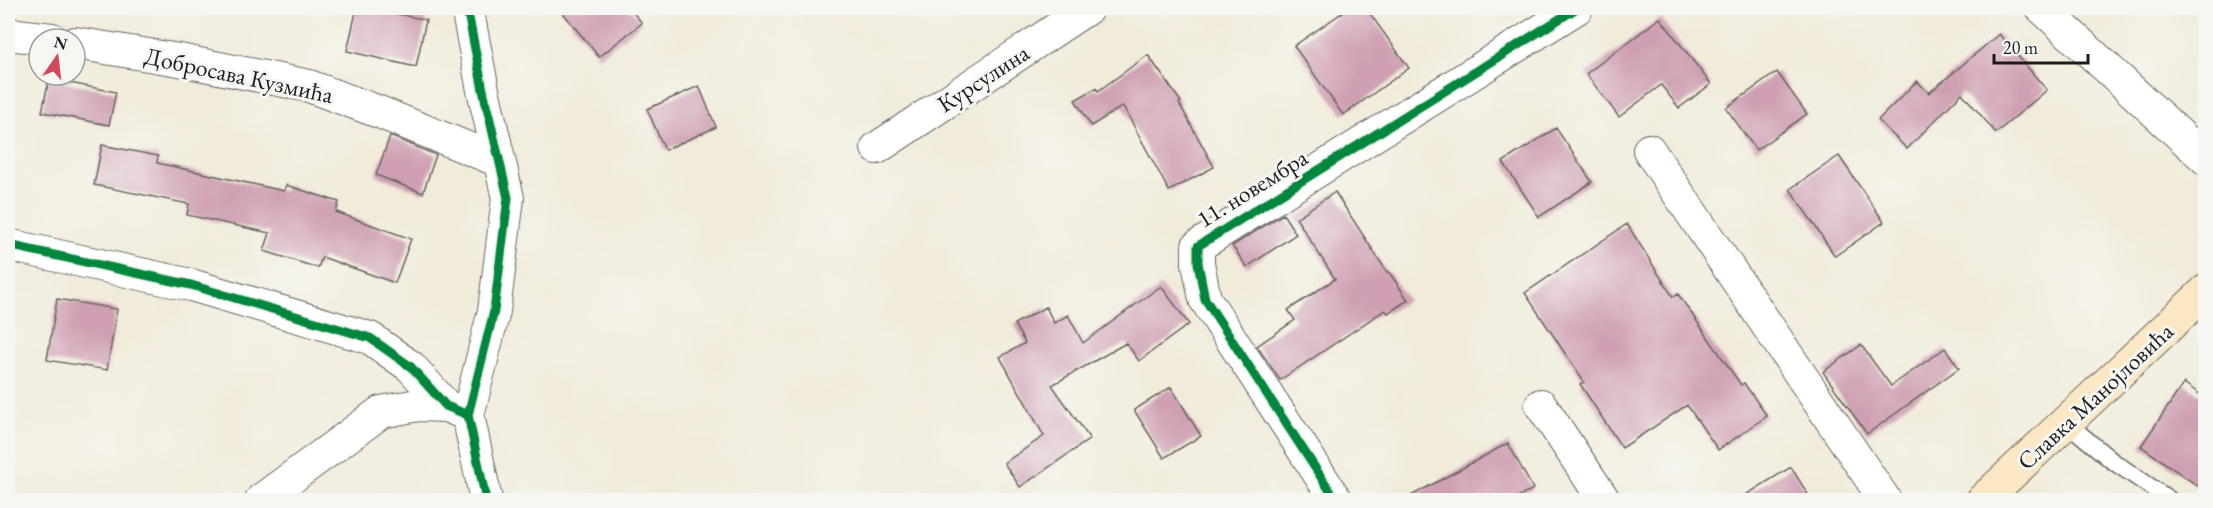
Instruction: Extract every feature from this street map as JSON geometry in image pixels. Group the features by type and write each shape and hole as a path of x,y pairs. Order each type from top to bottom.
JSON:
{"main road":[{"name":"Славка Манојловића","path":"1983,501 2205,291"}],"street":[{"path":"457,411 494,311 508,198 467,8"},
{"name":"11. новембра","path":"1336,501 1205,299 1198,263 1198,246 1577,8"},
{"path":"2042,8 2205,159"},
{"name":"Курсулина","path":"877,148 1069,13"},
{"path":"8,34 27,36"},
{"name":"Добросава Кузмића","path":"87,45 179,60 309,86 499,161"},
{"path":"1649,150 1885,501"},
{"path":"8,244 191,285 370,338 411,367 457,411 486,501"},
{"path":"261,501 381,412 418,405 457,411"},
{"path":"1541,405 1604,501"}],"lane":[{"path":"2067,423 2111,460 2170,501"}],"building":[{"path":"357,8 370,8 426,20 416,67 347,51"},
{"path":"559,8 629,8 642,23 599,57"},
{"path":"1349,8 1366,8 1409,68 1343,115 1294,46"},
{"path":"1660,18 1711,84 1679,108 1661,85 1619,117 1586,74"},
{"path":"1999,34 2047,90 1996,133 1962,93 1907,149 1878,120 1917,81 1929,93"},
{"path":"1148,55 1181,102 1179,103 1214,167 1169,191 1123,106 1091,126 1075,100 1096,88 1098,91"},
{"path":"1777,72 1807,114 1756,150 1726,108"},
{"path":"87,86 116,92 109,125 42,112 47,87"},
{"path":"699,86 716,127 665,150 647,109"},
{"path":"1556,128 1592,182 1539,217 1503,162"},
{"path":"390,136 436,155 423,193 376,175"},
{"path":"102,145 158,156 157,163 284,191 286,185 339,202 336,212 411,239 395,283 322,257 318,268 264,251 270,233 187,215 189,204 94,185"},
{"path":"1839,156 1884,222 1835,256 1790,189"},
{"path":"1335,192 1408,300 1388,313 1385,310 1280,380 1257,346 1295,320 1288,310 1335,279 1296,218"},
{"path":"1283,214 1296,234 1247,267 1232,246"},
{"path":"1627,224 1673,297 1678,294 1741,385 1744,383 1767,416 1718,450 1687,405 1622,448 1580,384 1584,382 1525,293"},
{"path":"1161,286 1189,324 1139,361 1126,343 1052,385 1090,439 1020,487 1004,463 1044,436 1000,357 1025,343 1014,324 1046,307 1054,323 1068,315 1083,343"},
{"path":"57,299 117,309 107,370 47,360"},
{"path":"1861,345 1891,386 1945,348 1959,368 1867,434 1823,372"},
{"path":"2184,383 2205,398 2205,491 2141,446"},
{"path":"1171,387 1201,436 1164,458 1134,410"},
{"path":"1508,443 1533,489 1512,501 1402,501"},
{"path":"1791,467 1812,501 1736,501"}],"cycle path":[{"path":"467,8 508,198 494,311 468,415 486,500"},
{"path":"1336,500 1205,299 1198,263 1198,246 1577,8"},
{"path":"8,245 191,285 370,338 411,367 446,406 468,415"}]}
